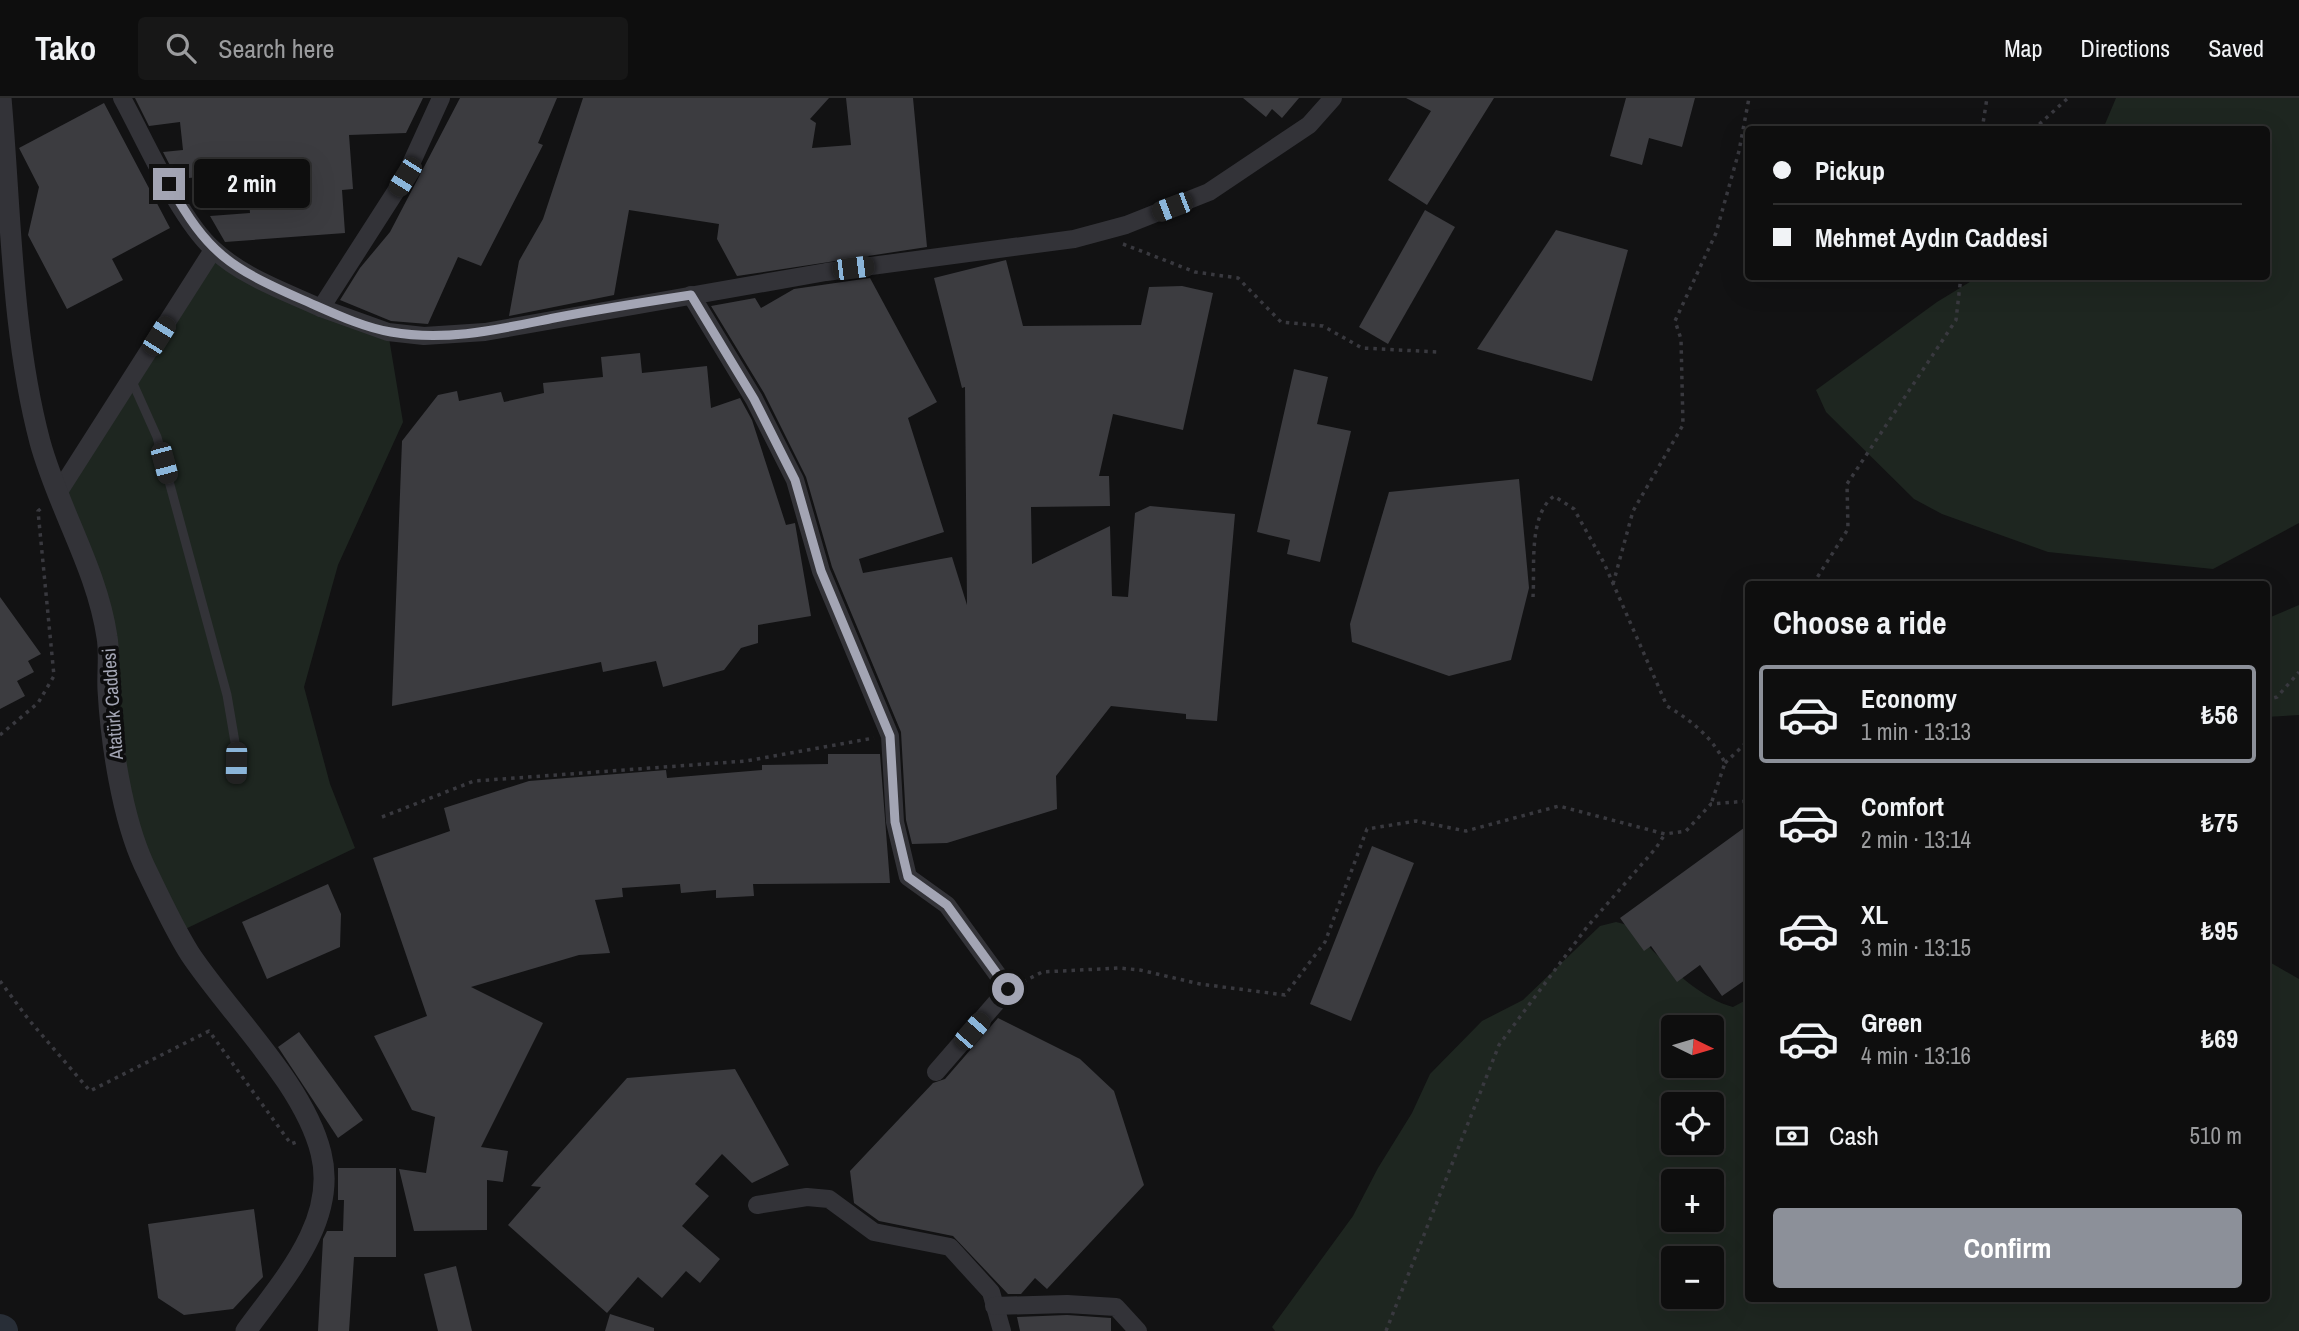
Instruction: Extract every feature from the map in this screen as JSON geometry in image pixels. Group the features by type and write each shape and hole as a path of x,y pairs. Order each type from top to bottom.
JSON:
{"street":[{"name":"Atatürk Caddesi","path":"1,98 23,360 41,443 97,593 105,628 113,750 142,862 190,953 304,1110 321,1153 325,1184 320,1212 300,1256 247,1331"},
{"path":"122,98 193,226 213,250 253,278 321,308 388,332 449,335 485,332 826,272 1074,239 1109,230 1209,192 1309,125 1333,98"},
{"path":"321,308 405,177 441,98"},
{"path":"58,493 213,250"},
{"path":"691,295 754,399 795,480 821,571 890,736 895,822 908,877 947,905 1008,989 936,1072"},
{"path":"757,1205 807,1197 829,1199 874,1232 950,1247 991,1292 1002,1331"},
{"path":"994,1307 1067,1304 1116,1307 1138,1331"}],"lane":[{"path":"131,379 156,437 227,695 236,748 236,778"}],"path":[{"path":"1613,584 1633,510 1682,425 1681,339 1675,321 1716,233 1739,151 1749,98"},
{"path":"1983,126 1987,98"},
{"path":"2037,126 2068,98"},
{"path":"1109,230 1114,241 1195,272 1238,278 1282,322 1323,326 1362,348 1437,352"},
{"path":"1815,581 1848,529 1847,484 1956,320 1961,280"},
{"path":"0,735 38,703 54,676 38,511 58,493"},
{"path":"1533,597 1536,532 1544,503 1554,496 1574,509 1613,584 1667,706 1688,718 1716,744 1725,763"},
{"path":"2270,699 2277,696 2299,673"},
{"path":"382,817 474,781 746,761 890,736"},
{"path":"1008,989 1042,972 1119,968 1140,970 1199,984 1285,995 1325,942 1367,829 1416,821 1466,831 1559,806 1665,834 1686,831 1711,804 1725,763 1745,744"},
{"path":"1711,804 1745,801"},
{"path":"1386,1331 1499,1045 1587,927 1657,848 1665,834"},
{"path":"0,981 90,1091 209,1031 291,1144 314,1135"}],"shaded area":[{"path":"2116,98 2299,98 2299,523 2213,569 2048,552 1942,514 1914,499 1826,412 1816,390 1937,302 1973,280 2270,280 2270,126 2104,126"},
{"path":"213,250 388,332 403,422 338,565 304,687 330,784 355,848 179,932 123,795 108,639 59,493"},
{"path":"2299,605 2299,715 2270,717 2270,617"},
{"path":"1616,922 1638,932 1653,951 1690,984 1711,998 1733,1007 1745,1001 1745,1302 2270,1302 2270,962 2299,979 2299,1331 1275,1331 1272,1327 1353,1216 1378,1168 1412,1113 1430,1074 1482,1021 1523,1000 1600,926"}],"building":[{"path":"135,98 423,98 406,133 349,135 353,189 342,190 345,233 225,242 210,216 250,213 247,173 177,179 163,152 183,150 180,122 149,126"},
{"path":"460,98 557,98 538,143 543,145 481,266 458,257 428,324 391,321 340,300 360,268 390,232"},
{"path":"583,98 829,98 810,119 816,123 812,148 851,145 846,98 913,98 927,247 737,276 717,239 719,224 629,210 614,295 509,316 519,261 543,219"},
{"path":"1243,98 1299,98 1282,118 1272,109 1266,117"},
{"path":"1406,98 1494,98 1427,205 1388,180 1431,111"},
{"path":"1626,98 1695,98 1682,147 1649,138 1642,165 1610,156"},
{"path":"104,103 170,228 112,259 123,280 67,309 28,235 39,187 19,148"},
{"path":"1425,210 1455,227 1388,344 1359,327"},
{"path":"1556,230 1628,250 1592,381 1477,349"},
{"path":"1006,260 1023,326 1141,325 1149,287 1182,286 1213,293 1183,430 1113,414 1099,476 1109,476 1110,506 1031,507 1032,564 1110,526 1112,596 1128,597 1135,513 1150,506 1235,514 1217,721 1186,719 1186,714 1111,706 1056,776 1057,809 947,843 912,844 906,820 901,732 832,567 806,477 764,393 711,306 755,298 761,308 794,289 870,278 937,402 908,418 944,532 859,559 863,573 952,557 967,605 965,387 962,388 934,278"},
{"path":"640,353 642,373 707,366 711,408 740,398 752,420 786,525 795,523 811,616 758,625 758,643 741,648 724,670 663,687 656,661 603,672 601,662 392,706 402,441 438,395 457,391 459,401 501,392 504,402 544,393 543,383 603,377 601,357"},
{"path":"1294,369 1328,377 1317,424 1351,431 1320,562 1287,554 1290,540 1257,532"},
{"path":"1519,479 1529,588 1511,660 1449,676 1352,642 1350,624 1389,492"},
{"path":"0,597 41,654 28,661 34,672 17,681 25,696 0,709"},
{"path":"828,754 880,754 890,883 753,884 754,896 716,898 716,890 681,893 680,884 622,888 623,897 595,900 610,953 579,955 471,987 543,1023 481,1147 508,1151 503,1182 487,1180 487,1230 414,1231 399,1169 426,1173 435,1117 412,1110 374,1036 427,1016 373,858 450,831 444,808 529,781 666,770 667,778 762,770 762,765 828,764"},
{"path":"1745,827 1745,980 1722,996 1700,965 1677,982 1651,946 1644,951 1620,918"},
{"path":"1372,846 1414,863 1351,1021 1310,1004"},
{"path":"328,884 341,914 340,947 267,979 242,922"},
{"path":"998,1018 1080,1059 1114,1091 1144,1185 1047,1289 1035,1278 1021,1294 1008,1294 953,1236 879,1221 854,1203 850,1171 933,1083 945,1079"},
{"path":"299,1032 363,1120 338,1138 278,1047"},
{"path":"735,1069 789,1165 752,1183 722,1154 695,1184 709,1196 682,1226 720,1259 700,1283 686,1271 662,1298 638,1277 607,1313 508,1225 541,1187 531,1186 627,1078"},
{"path":"338,1168 396,1168 396,1257 354,1257 349,1331 318,1331 323,1239 327,1231 343,1231 344,1200 338,1200"},
{"path":"254,1209 263,1277 233,1309 184,1315 158,1298 148,1224"},
{"path":"456,1266 472,1331 438,1331 424,1274"},
{"path":"610,1314 654,1328 654,1331 605,1331"},
{"path":"1067,1315 1111,1318 1111,1331 1020,1331 1017,1317"}],"route":[{"path":"169,184 193,226 213,250 253,278 321,308 388,332 425,336 485,332 691,295 754,399 795,480 821,571 861,673 890,736 895,822 908,877 947,905 1008,989"}]}
